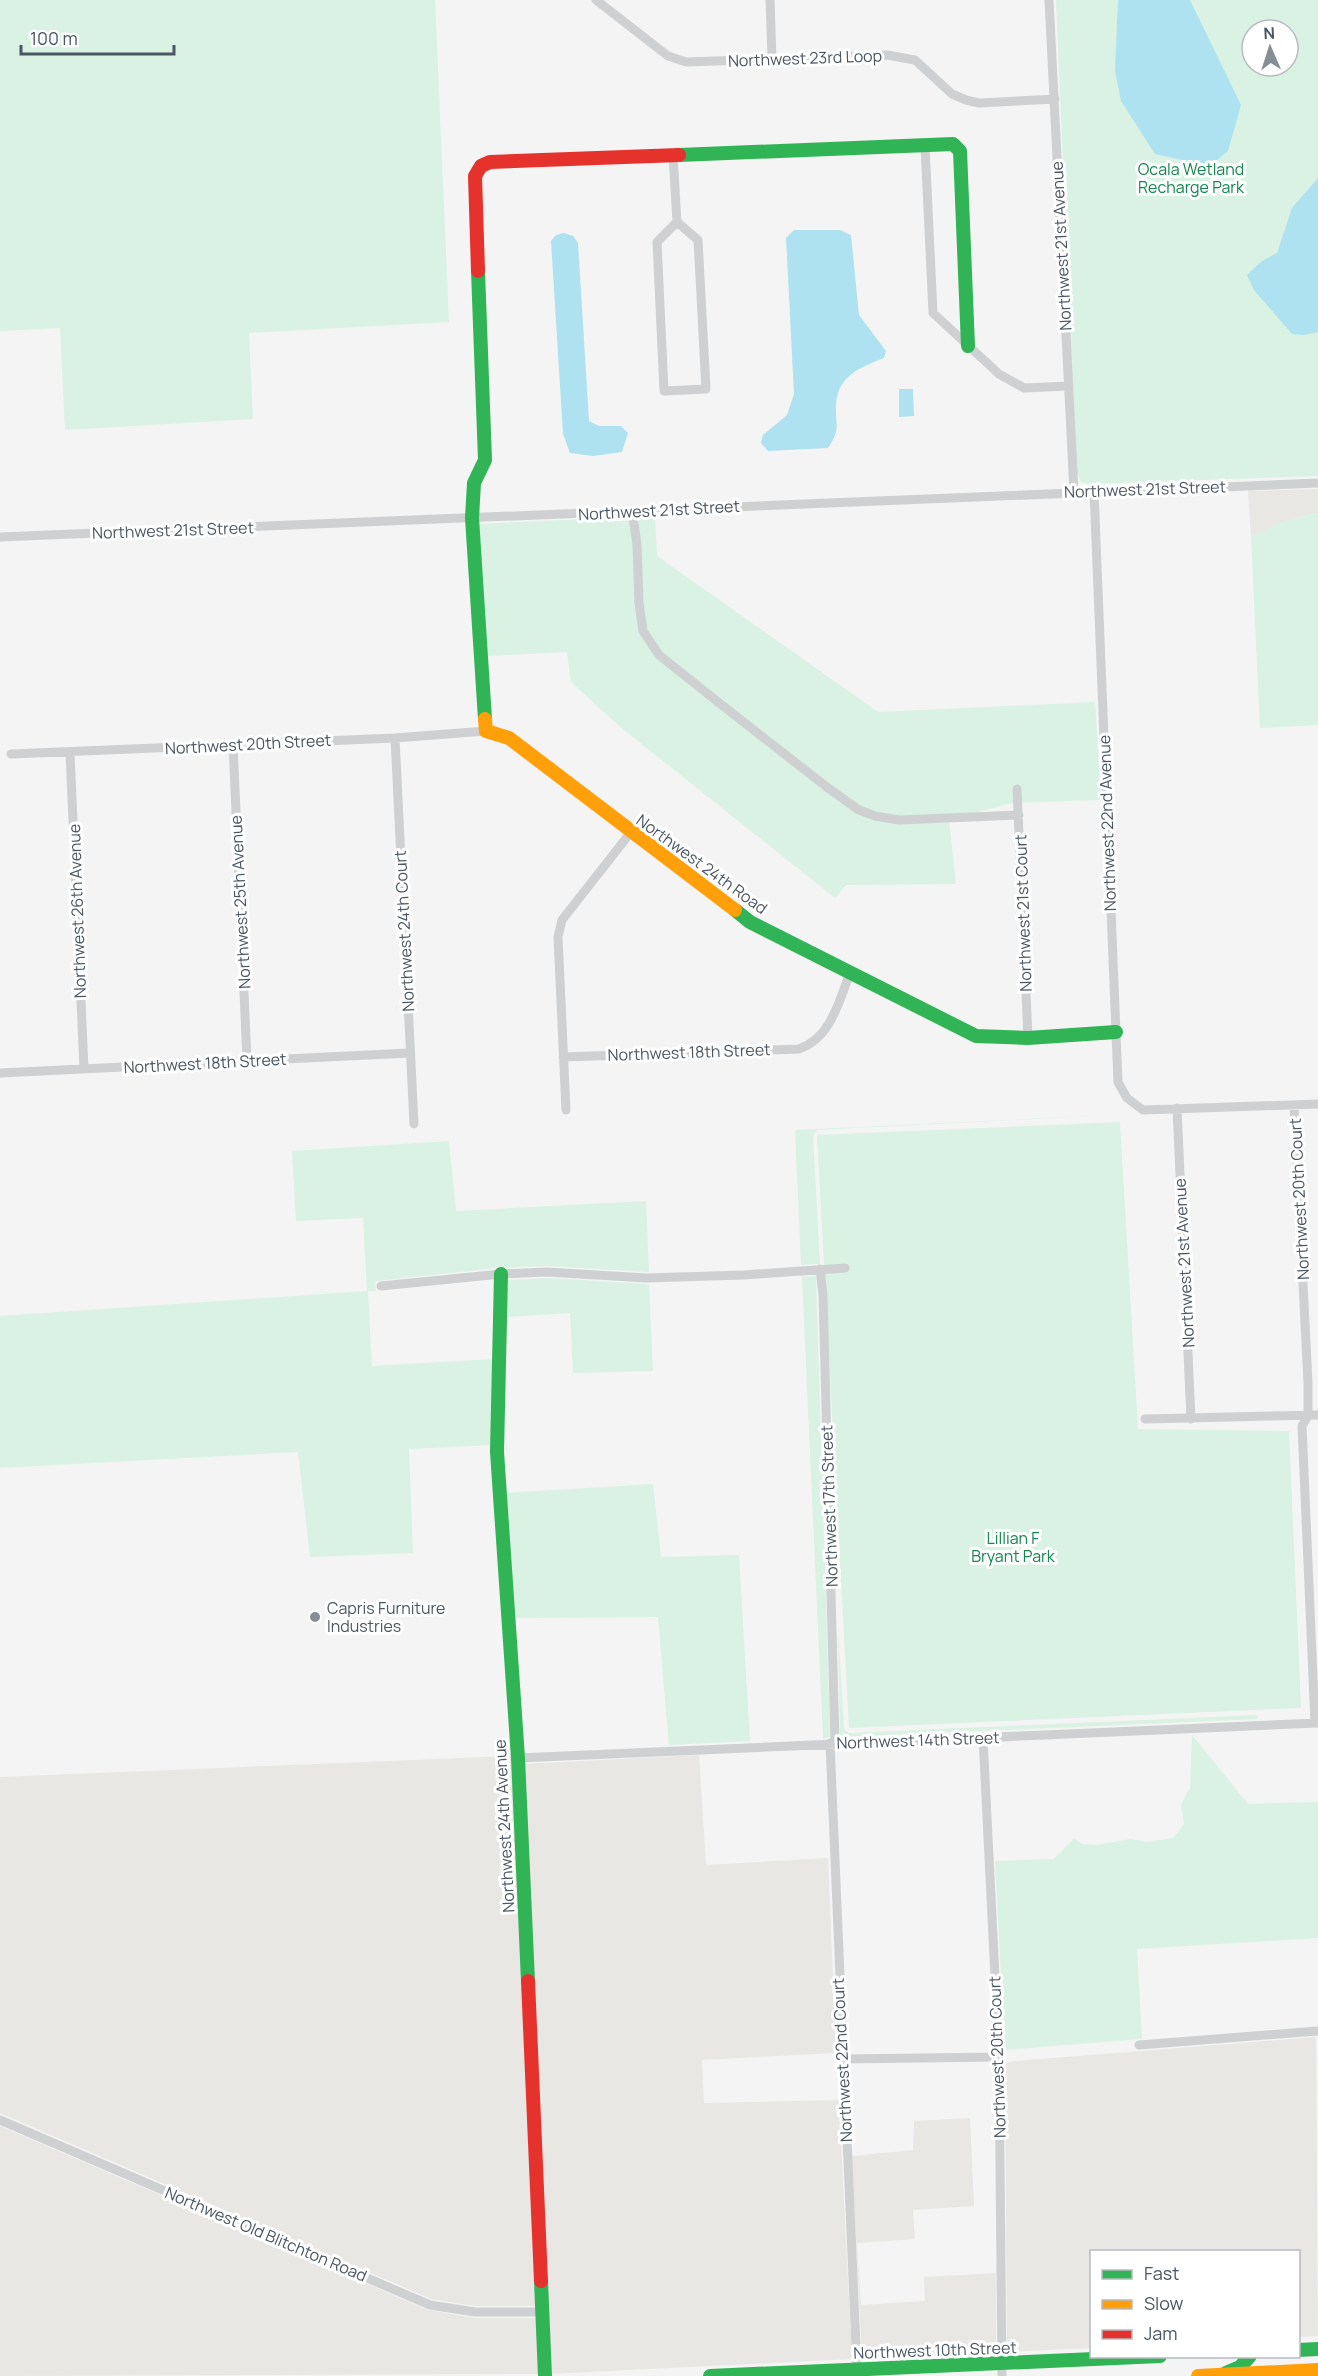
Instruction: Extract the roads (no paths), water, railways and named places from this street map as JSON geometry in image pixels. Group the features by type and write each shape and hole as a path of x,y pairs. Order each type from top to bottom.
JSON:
{"main road":[{"path":"486,731 472,519 474,483 485,460 475,176 481,166 490,162 953,144 960,151 968,346"},
{"name":"Northwest 24th Road","path":"486,731 509,738 750,922 976,1036 1028,1038 1116,1032"},
{"name":"Northwest 24th Avenue","path":"501,1274 497,1452 518,1758 545,2376"},
{"path":"1300,2350 1318,2349"},
{"name":"Northwest 10th Street","path":"710,2376 1002,2370 1137,2358"},
{"path":"1221,2375 1240,2367 1248,2358"},
{"path":"1198,2376 1318,2370"}],"street":[{"name":"Northwest 23rd Loop","path":"596,0 668,56 686,62 887,55 915,60 952,94 966,100 979,103 1055,99"},
{"path":"770,0 772,59"},
{"name":"Northwest 21st Avenue","path":"1049,0 1074,492"},
{"path":"925,146 933,313 999,374 1024,388 1069,386"},
{"path":"674,155 677,222 698,240 706,389 664,391 657,242 677,222"},
{"name":"Northwest 21st Street","path":"0,537 1318,483"},
{"name":"Northwest 22nd Avenue","path":"1094,491 1118,1082 1127,1098 1143,1110 1318,1104"},
{"path":"632,512 638,544 639,603 644,631 659,656 859,810 875,816 899,820 1018,815"},
{"name":"Northwest 20th Street","path":"11,754 395,738 486,731"},
{"name":"Northwest 24th Court","path":"395,738 414,1124"},
{"name":"Northwest 25th Avenue","path":"233,744 247,1060"},
{"name":"Northwest 26th Avenue","path":"70,753 84,1069"},
{"name":"Northwest 21st Court","path":"1017,789 1028,1038"},
{"path":"566,1110 558,937 562,920 631,832"},
{"name":"Northwest 18th Street","path":"563,1057 799,1049 815,1043 834,1015 850,973"},
{"name":"Northwest 18th Street","path":"0,1073 410,1053"},
{"name":"Northwest 20th Court","path":"1294,1105 1313,1416 1302,1426 1317,1723"},
{"name":"Northwest 21st Avenue","path":"1177,1108 1191,1419"},
{"path":"381,1286 501,1274 547,1272 646,1278 744,1275 845,1268"},
{"name":"Northwest 17th Street","path":"820,1269 823,1295 832,1743"},
{"path":"1145,1419 1313,1416"},
{"name":"Northwest 14th Street","path":"518,1758 1317,1723"},
{"name":"Northwest 20th Court","path":"983,1737 999,2057 1002,2370"},
{"name":"Northwest 22nd Court","path":"832,1743 842,2059 858,2373"},
{"path":"1139,2045 1318,2031"},
{"path":"842,2059 999,2057"},
{"name":"Northwest Old Blitchton Road","path":"0,2120 430,2304 475,2312 541,2312"}],"water":[{"path":"1118,0 1190,0 1241,105 1228,151 1210,166 1155,154 1121,101 1115,71"},
{"path":"1318,178 1318,332 1304,335 1292,334 1254,290 1247,275 1262,261 1277,253 1292,208"},
{"path":"794,230 840,230 851,235 859,315 886,351 884,358 857,370 844,381 837,397 836,433 828,448 768,451 761,443 763,435 787,415 794,394 786,238"},
{"path":"564,233 573,236 578,243 589,421 599,426 621,426 628,433 622,452 593,456 570,453 563,434 551,241 556,235"},
{"path":"899,389 913,389 914,416 899,417"}],"place":[{"name":"Capris Furniture Industries","path":"315,1617"}],"park label":[{"name":"Ocala Wetland Recharge Park","path":"1191,178"},
{"name":"Lillian F Bryant Park","path":"1013,1547"}]}
